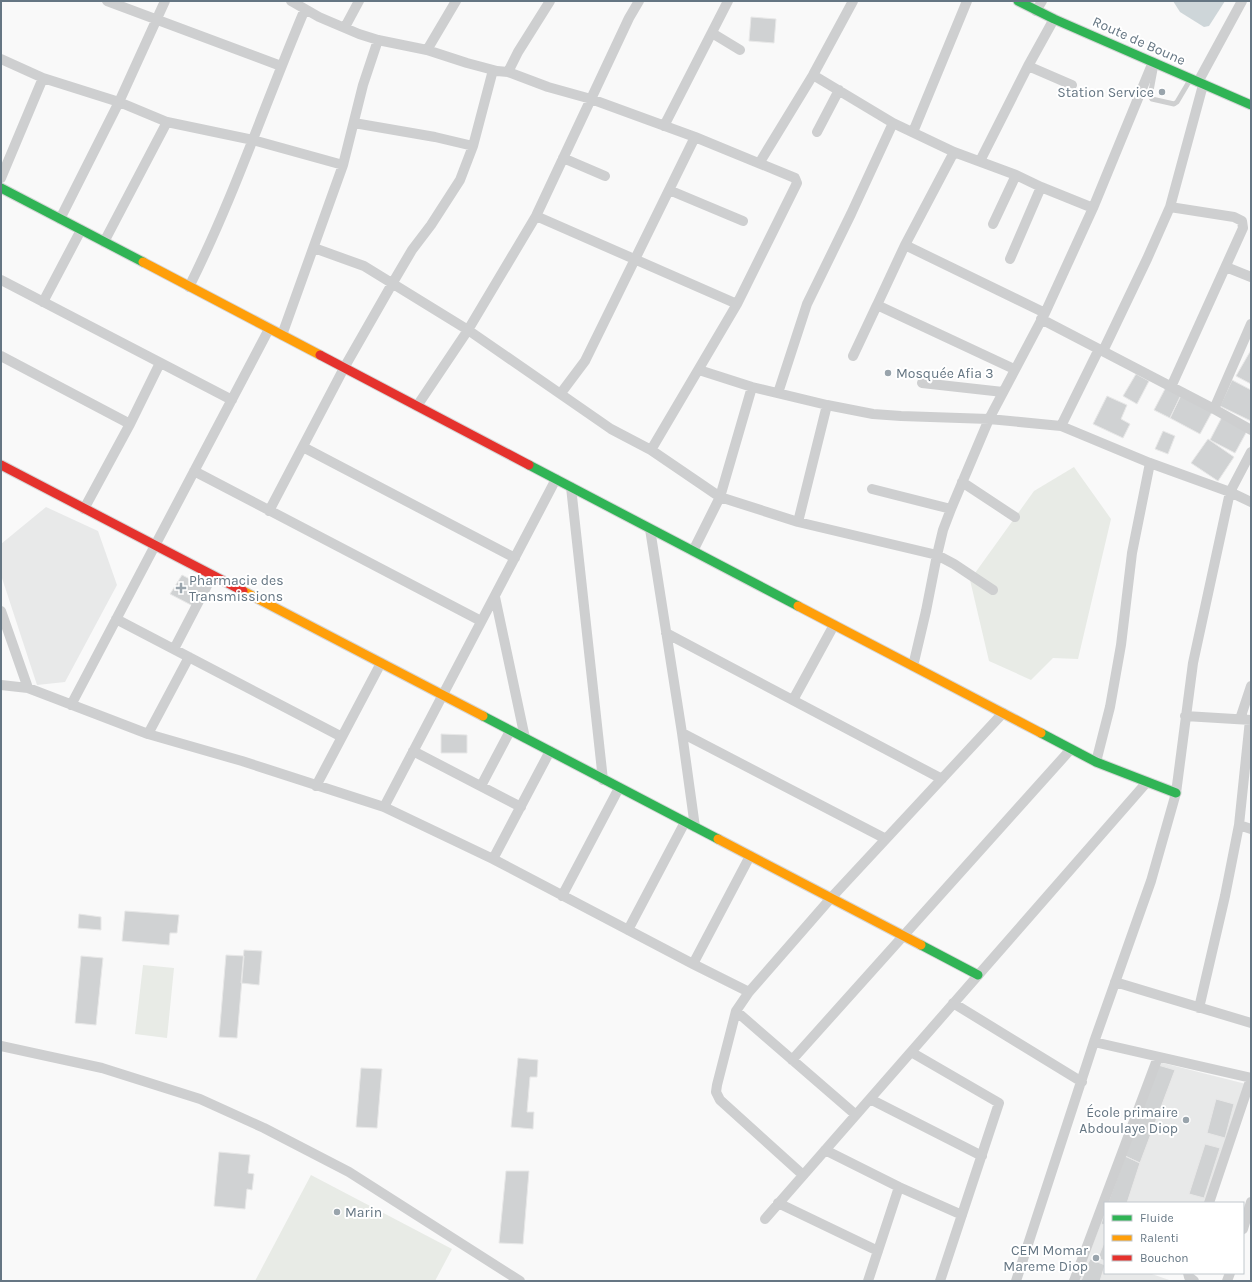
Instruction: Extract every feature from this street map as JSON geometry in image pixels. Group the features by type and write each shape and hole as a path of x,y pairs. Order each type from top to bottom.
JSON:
{"street":[{"path":"107,1 281,66"},
{"path":"60,219 119,102 164,1"},
{"path":"291,1 319,17 378,40 427,50 467,63 493,70 508,72 548,87 591,99 760,162 795,178 797,183 737,304 651,450"},
{"path":"345,28 359,1"},
{"path":"427,50 456,1"},
{"path":"508,72 518,52 550,1"},
{"path":"417,406 468,330 536,216 629,18 639,1"},
{"path":"664,126 728,1"},
{"path":"760,162 813,75 853,1"},
{"path":"913,132 967,1"},
{"name":"Route de Boune","path":"1018,1 1036,11 1251,105"},
{"path":"1036,11 1042,1"},
{"path":"1062,426 1147,259 1170,207 1197,82 1242,1"},
{"path":"189,287 202,262 253,140 281,66 305,9"},
{"path":"980,161 1028,66 1054,19"},
{"path":"712,32 740,50"},
{"path":"282,335 343,165 363,85 378,40"},
{"path":"1,59 43,78 119,102 167,122 253,140 343,165"},
{"path":"913,666 943,530 951,509 989,419 1043,316 1093,208 1155,63"},
{"path":"1028,66 1072,85"},
{"path":"269,511 344,368 392,284 412,250 431,225 460,180 473,146 493,70"},
{"path":"813,75 892,123 954,152 1016,175 1093,208"},
{"path":"1,178 43,78"},
{"path":"817,132 838,90"},
{"path":"104,242 167,122"},
{"path":"354,123 435,137 473,146"},
{"path":"778,393 807,304 851,214 892,123"},
{"path":"561,393 585,361 695,137"},
{"path":"853,356 905,245 954,152"},
{"path":"563,158 605,176"},
{"path":"993,224 1016,175"},
{"path":"1010,259 1041,187"},
{"path":"1,188 1096,762 1176,793"},
{"path":"669,190 743,221"},
{"path":"1170,207 1234,217 1242,221 1243,228 1171,387"},
{"path":"536,216 635,258 737,304"},
{"path":"43,302 81,230"},
{"path":"905,245 1043,316 1101,350 1251,430"},
{"path":"314,248 364,266 468,330 611,429 651,450 720,497 798,522 937,555 954,564 993,590"},
{"path":"1226,267 1251,277"},
{"path":"1,280 232,400"},
{"path":"877,305 1014,369"},
{"path":"1214,409 1251,324"},
{"path":"71,705 269,329"},
{"path":"1,356 130,424"},
{"path":"84,508 130,424 160,363"},
{"path":"699,370 752,387 827,405 873,414 989,419 1062,426 1150,463 1230,492 1251,502"},
{"path":"922,383 1002,392"},
{"path":"693,551 720,497 752,387"},
{"path":"798,522 827,405"},
{"path":"303,447 515,558"},
{"path":"1016,1281 1094,1042 1147,894 1176,793 1193,662 1230,492 1251,452"},
{"path":"1096,762 1110,707 1121,645 1132,553 1150,463"},
{"path":"1,465 978,975"},
{"path":"194,471 481,622"},
{"path":"384,807 556,479"},
{"path":"962,482 1015,517"},
{"path":"571,487 603,780"},
{"path":"872,489 951,509"},
{"path":"650,529 695,827"},
{"path":"174,649 212,576"},
{"path":"495,597 525,738"},
{"path":"1,611 28,688"},
{"path":"116,619 342,737"},
{"path":"793,700 834,625"},
{"path":"666,633 942,779"},
{"path":"148,734 189,657"},
{"path":"316,786 381,663"},
{"path":"1,685 28,688 148,734 242,761 384,807 493,859 749,992"},
{"path":"1199,1008 1225,896 1239,825 1251,686"},
{"path":"803,1175 720,1100 716,1092 736,1011 749,992 831,898 1003,713"},
{"path":"1185,716 1247,720"},
{"path":"481,786 510,731"},
{"path":"682,733 886,838"},
{"path":"792,1060 1071,749"},
{"path":"413,751 521,806"},
{"path":"493,859 550,752"},
{"path":"765,1219 1147,782"},
{"path":"562,896 619,788"},
{"path":"628,930 685,822"},
{"path":"1239,825 1251,829"},
{"path":"693,964 750,856"},
{"path":"1115,982 1251,1023"},
{"path":"953,1003 1082,1082"},
{"path":"736,1011 856,1115"},
{"path":"1094,1042 1251,1078 1209,1202"},
{"path":"1,1046 102,1068 207,1102 264,1128 349,1172 520,1281"},
{"path":"911,1052 1000,1103 940,1281"},
{"path":"1074,1281 1158,1057"},
{"path":"870,1099 982,1156"},
{"path":"825,1150 899,1187 962,1216"},
{"path":"868,1281 899,1187"},
{"path":"1244,1226 1251,1202"},
{"path":"778,1204 878,1251"}],"lane":[{"path":"1155,63 1150,96 1152,99 1174,104 1197,82"}],"shaded area":[{"path":"1173,1 1225,1 1209,26 1204,27 1180,12"},
{"path":"1074,467 1111,519 1078,659 1053,658 1031,680 989,661 970,580 1034,491"},
{"path":"46,507 98,531 117,585 65,682 37,685 1,575 1,544"},
{"path":"143,965 174,968 167,1038 135,1034"},
{"name":"École primaire Abdoulaye Diop","path":"1159,1062 1246,1084 1207,1202 1108,1202"},
{"name":"Marin","path":"311,1175 452,1249 435,1281 255,1281"},
{"name":"CEM Momar Mareme Diop","path":"1104,1215 1104,1274 1152,1274 1172,1281 1079,1281"}],"building":[{"path":"751,17 776,19 774,43 749,41"},
{"path":"1251,350 1251,384 1236,376"},
{"path":"1136,374 1149,381 1137,404 1123,396"},
{"path":"1232,380 1251,390 1251,421 1220,406"},
{"path":"1166,387 1181,395 1170,418 1154,410"},
{"path":"1181,395 1212,412 1200,434 1170,418"},
{"path":"1107,396 1127,405 1121,419 1130,424 1123,438 1093,424"},
{"path":"1222,417 1247,431 1235,453 1210,440"},
{"path":"1163,431 1175,436 1168,454 1155,449"},
{"path":"1208,439 1234,457 1218,481 1191,463"},
{"path":"182,575 203,586 193,606 170,594"},
{"path":"441,734 467,735 467,753 441,753"},
{"path":"125,911 179,915 177,933 170,933 169,945 122,941"},
{"path":"79,914 101,917 101,930 78,928"},
{"path":"244,950 262,951 259,985 241,983"},
{"path":"226,955 244,956 237,1038 219,1037"},
{"path":"81,956 103,958 96,1025 75,1023"},
{"path":"518,1058 538,1060 537,1077 530,1077 527,1112 534,1112 533,1129 511,1127"},
{"path":"1158,1065 1175,1070 1140,1163 1125,1156"},
{"path":"361,1068 382,1069 377,1128 356,1127"},
{"path":"1216,1099 1234,1104 1225,1138 1207,1133"},
{"path":"1205,1144 1220,1148 1204,1198 1189,1194"},
{"path":"219,1152 250,1155 248,1173 254,1174 252,1190 247,1189 245,1209 214,1206"},
{"path":"1125,1156 1140,1163 1127,1202 1108,1202"},
{"path":"506,1171 529,1171 523,1244 499,1243"},
{"path":"1104,1215 1104,1225 1101,1224"},
{"path":"1104,1243 1104,1261 1098,1258"},
{"path":"1090,1259 1104,1265 1100,1281 1081,1281"}],"traffic: fast":[{"path":"1018,1 1054,19 1251,105"},
{"path":"1,188 143,262"},
{"path":"529,465 798,606"},
{"path":"483,716 718,839"},
{"path":"1041,733 1096,762 1176,793"},
{"path":"921,945 978,975"}],"traffic: slow":[{"path":"143,262 320,355"},
{"path":"243,591 483,716"},
{"path":"798,606 1041,733"},
{"path":"718,839 921,945"}],"traffic: jam":[{"path":"320,355 529,465"},
{"path":"1,465 243,591"}],"place":[{"name":"Station Service","path":"1162,92"},
{"name":"Mosquée Afia 3","path":"888,373"},
{"name":"Pharmacie des Transmissions","path":"181,588"},
{"name":"École primaire Abdoulaye Diop","path":"1186,1120"},
{"name":"Marin","path":"337,1212"},
{"name":"CEM Momar Mareme Diop","path":"1096,1258"}]}
